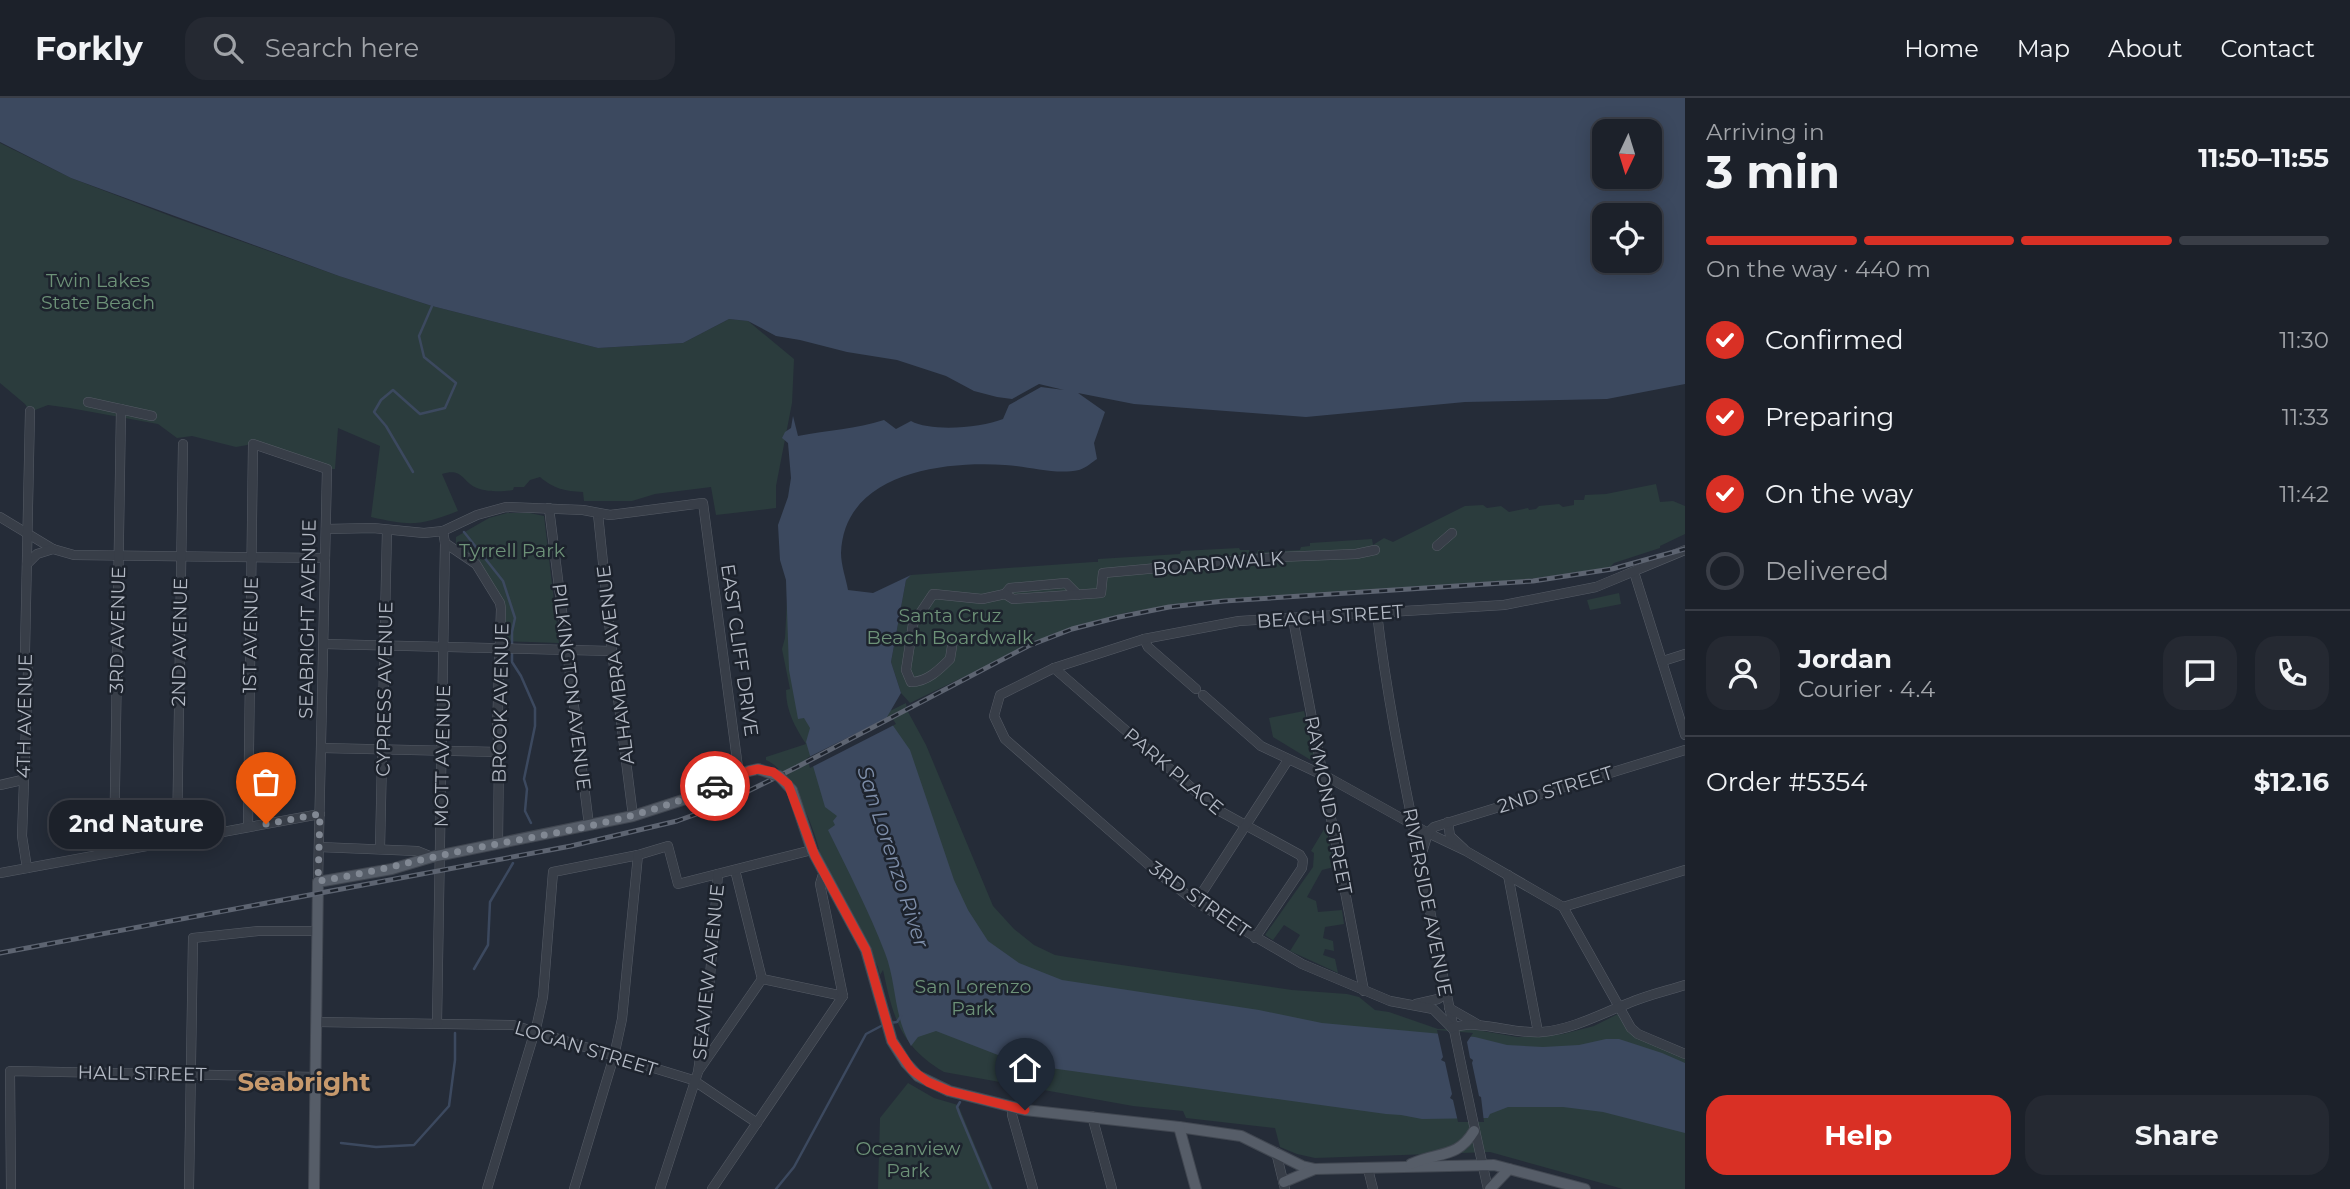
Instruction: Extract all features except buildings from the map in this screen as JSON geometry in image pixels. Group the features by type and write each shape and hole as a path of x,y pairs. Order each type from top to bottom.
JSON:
{"main road":[{"path":"318,881 391,869 436,856 633,816 692,797 758,769 779,776 792,790 812,850 866,950 892,1041 918,1076 938,1087 1013,1107 1241,1136 1315,1169 1482,1164 1585,1189"},
{"name":"SEABRIGHT AVENUE","path":"314,1189 318,881"},
{"path":"1179,1127 1196,1189"},
{"path":"1405,1166 1423,1158 1458,1151 1464,1147 1474,1130"},
{"path":"1284,1185 1315,1169"},
{"path":"1489,1189 1509,1169"}],"street":[{"path":"88,402 152,416"},
{"name":"3RD AVENUE","path":"114,852 121,408"},
{"name":"4TH AVENUE","path":"27,868 22,836 22,780 28,682 25,652 30,411"},
{"name":"2ND AVENUE","path":"177,840 183,444"},
{"name":"1ST AVENUE","path":"248,827 253,444 327,469"},
{"name":"SEABRIGHT AVENUE","path":"318,881 327,469"},
{"name":"EAST CLIFF DRIVE","path":"326,529 424,533 443,531 489,510 506,507 583,510 610,515 703,503 739,775"},
{"name":"PILKINGTON AVENUE","path":"549,508 589,825"},
{"name":"ALHAMBRA AVENUE","path":"598,514 633,816"},
{"path":"0,517 53,549 74,555 325,558"},
{"name":"CYPRESS AVENUE","path":"380,849 387,530"},
{"name":"MOTT AVENUE","path":"437,1023 439,870 436,856 442,750 443,531"},
{"path":"1437,546 1452,533"},
{"name":"BROOK AVENUE","path":"445,544 476,564 500,603 498,844"},
{"path":"27,564 37,554 53,549"},
{"name":"BOARDWALK","path":"953,640 950,659 929,677 919,682 911,682 906,670 913,624 933,594 982,599 1005,594 1013,599 1101,593 1103,573 1279,557 1356,554 1375,550"},
{"name":"BEACH STREET","path":"994,716 1000,695 1054,668 1144,639 1239,621 1504,605 1596,587 1685,550"},
{"path":"1634,572 1685,735"},
{"name":"RIVERSIDE AVENUE","path":"1377,613 1385,683 1452,1029 1489,1189"},
{"name":"RAYMOND STREET","path":"1293,619 1364,990"},
{"path":"1144,639 1148,647 1261,746 1466,851 1563,907 1631,1028 1638,1034 1685,1054"},
{"path":"324,644 612,651"},
{"path":"1663,661 1685,654"},
{"name":"PARK PLACE","path":"1054,668 1216,809 1245,827 1297,852 1303,860 1302,868 1255,938"},
{"name":"3RD STREET","path":"994,716 1006,739 1157,872 1196,902 1310,968 1409,1006 1433,1009 1452,1029"},
{"path":"322,748 499,752"},
{"name":"2ND STREET","path":"1428,833 1434,827 1448,822 1685,750"},
{"path":"1196,902 1288,760"},
{"path":"0,785 22,780"},
{"path":"0,873 320,814"},
{"path":"1448,822 1450,836 1466,851"},
{"path":"1420,860 1428,833"},
{"path":"486,1189 536,1031 543,997 553,872 638,855 668,846 678,884 812,850"},
{"path":"319,847 417,851 436,856"},
{"path":"574,1189 614,1056 622,1019 638,855"},
{"path":"695,1076 762,979 735,870"},
{"path":"1563,907 1685,870"},
{"name":"SEAVIEW AVENUE","path":"660,1189 695,1076 708,1002 718,874"},
{"path":"1507,874 1538,1032"},
{"path":"712,1189 843,996 822,896 827,876"},
{"path":"189,1189 193,938 258,931 317,931"},
{"path":"762,979 843,996"},
{"path":"1452,1029 1461,1025 1538,1032 1561,1029 1580,1024 1619,1006 1685,985"},
{"path":"1409,1006 1438,999 1446,993"},
{"path":"1449,1008 1482,1026"},
{"name":"LOGAN STREET","path":"317,1022 513,1025 614,1056 695,1076 757,1124"},
{"name":"HALL STREET","path":"11,1189 10,1071 316,1077"},
{"path":"1013,1107 1012,1115 1033,1189"},
{"path":"1092,1116 1112,1189"},
{"path":"1276,1153 1284,1185"},
{"path":"1368,1168 1373,1189"}],"green space":[{"name":"Twin Lakes State Beach","path":"0,143 71,178 339,276 432,306 598,348 683,343 729,319 748,321 794,359 792,403 776,486 776,508 716,515 711,487 655,494 632,501 584,501 583,492 560,489 540,477 530,480 524,487 514,487 509,491 490,491 477,488 458,474 449,472 442,474 458,511 424,522 396,522 371,517 380,446 338,428 335,469 327,469 253,444 236,447 192,436 177,438 158,424 48,405 30,412 25,404 0,383"},
{"name":"Santa Cruz Beach Boardwalk","path":"1656,484 1660,502 1673,501 1685,506 1685,534 1660,548 1614,563 1609,568 1523,580 1186,603 1125,613 1046,637 910,703 901,693 891,662 906,580 911,575 1098,562 1098,559 1180,554 1181,551 1239,548 1257,553 1258,550 1300,550 1301,547 1310,546 1310,543 1372,539 1373,545 1384,538 1393,542 1465,506 1501,506 1509,512 1559,504 1563,507 1574,505 1574,500 1584,500 1585,495 1606,494"},
{"name":"San Lorenzo Park","path":"785,506 793,507 849,718 892,710 906,703 993,906 1014,929 1034,945 1055,955 1067,957 1292,990 1347,994 1359,997 1375,1010 1389,1012 1438,1029 1477,1030 1517,1037 1536,1037 1594,1026 1618,1014 1625,1027 1685,1054 1685,1189 1623,1189 1490,1152 1315,1158 1280,1147 1275,1128 1186,1118 1183,1111 1133,1106 944,1072 929,1062 917,1052 901,1029 883,970 880,975 820,854 813,830 793,787 775,766 766,760 766,757 806,744 789,712 786,690 790,689 782,649 787,600"},
{"name":"Tyrrell Park","path":"507,513 544,516 559,643 503,641 500,597 472,555 456,546 456,537 489,518"},
{"path":"1619,593 1621,604 1590,610 1587,600"},
{"path":"1304,711 1316,760 1314,762 1273,737 1269,718"},
{"path":"1326,826 1334,867 1322,870 1307,897 1316,901 1318,912 1342,910 1344,924 1325,927 1323,938 1333,941 1334,951 1325,949 1323,955 1335,959 1338,973 1290,951 1300,935 1284,925 1273,940 1265,935 1313,867 1314,853 1311,851"},
{"name":"Oceanview Park","path":"908,1083 934,1098 958,1105 993,1189 878,1189 880,1118"}],"water":[{"name":"San Lorenzo River","path":"0,98 1685,98 1685,384 1607,399 1465,402 1306,417 1134,404 1078,393 1105,412 1094,443 1097,459 1079,470 1070,471 980,464 926,470 900,478 878,489 859,505 846,526 841,553 848,590 873,593 911,575 906,580 891,662 901,693 887,717 910,750 954,880 968,910 988,941 1019,963 1062,980 1259,1010 1322,1023 1475,1037 1507,1045 1543,1047 1619,1039 1685,1063 1685,1133 1603,1112 1563,1107 1508,1107 1490,1114 1488,1118 1422,1119 1021,1064 936,1031 918,1037 911,1046 901,1023 885,953 828,830 835,825 833,821 837,816 825,807 806,742 810,728 804,718 798,719 789,670 786,580 780,560 778,525 788,497 791,478 788,443 782,438 791,428 793,416 798,436 884,420 896,429 911,421 943,428 982,425 1003,419 1009,405 1041,387 1064,390 1039,384 1012,399 997,397 974,391 946,376 897,360 776,336 748,321 729,319 683,343 598,348 432,306 339,276 71,178 0,142"}],"pier":[{"path":"891,716 896,724 810,768 807,758"},
{"path":"1437,1030 1473,1033 1467,1042 1481,1097 1484,1122 1458,1122 1453,1100 1450,1098 1452,1094 1445,1062 1441,1060 1443,1057"}],"waterway":[{"path":"413,472 386,426 374,412 381,400 393,390 420,414 445,408 456,383 424,357 419,336 432,306"},
{"path":"464,532 503,581 515,618 512,662 535,708 535,726 524,779 527,789 525,811 531,823"},
{"path":"474,969 488,945 490,902 513,863"},
{"path":"890,1023 897,1022 901,1016"},
{"path":"776,1189 794,1167 866,1034 883,1025"},
{"path":"341,1143 376,1147 414,1145 449,1106 455,1060 455,1033"},
{"path":"960,1102 957,1107 991,1189"}],"railway":[{"path":"0,953 571,846 677,821 716,807 797,767 1028,646 1072,629 1119,617 1169,607 1224,601 1533,581 1612,569 1685,549"}],"way so far":[{"path":"266,824 320,814 318,881 391,869 432,857 633,816 662,808 715,786"}],"place":[{"name":"2nd Nature","path":"266,824"}],"district":[{"name":"Seabright","path":"304,1082"}],"route":[{"path":"715,786 758,769 773,772 784,779 792,790 812,850 866,950 892,1041 898,1053 918,1076 928,1082 949,1091 1025,1110"}]}
